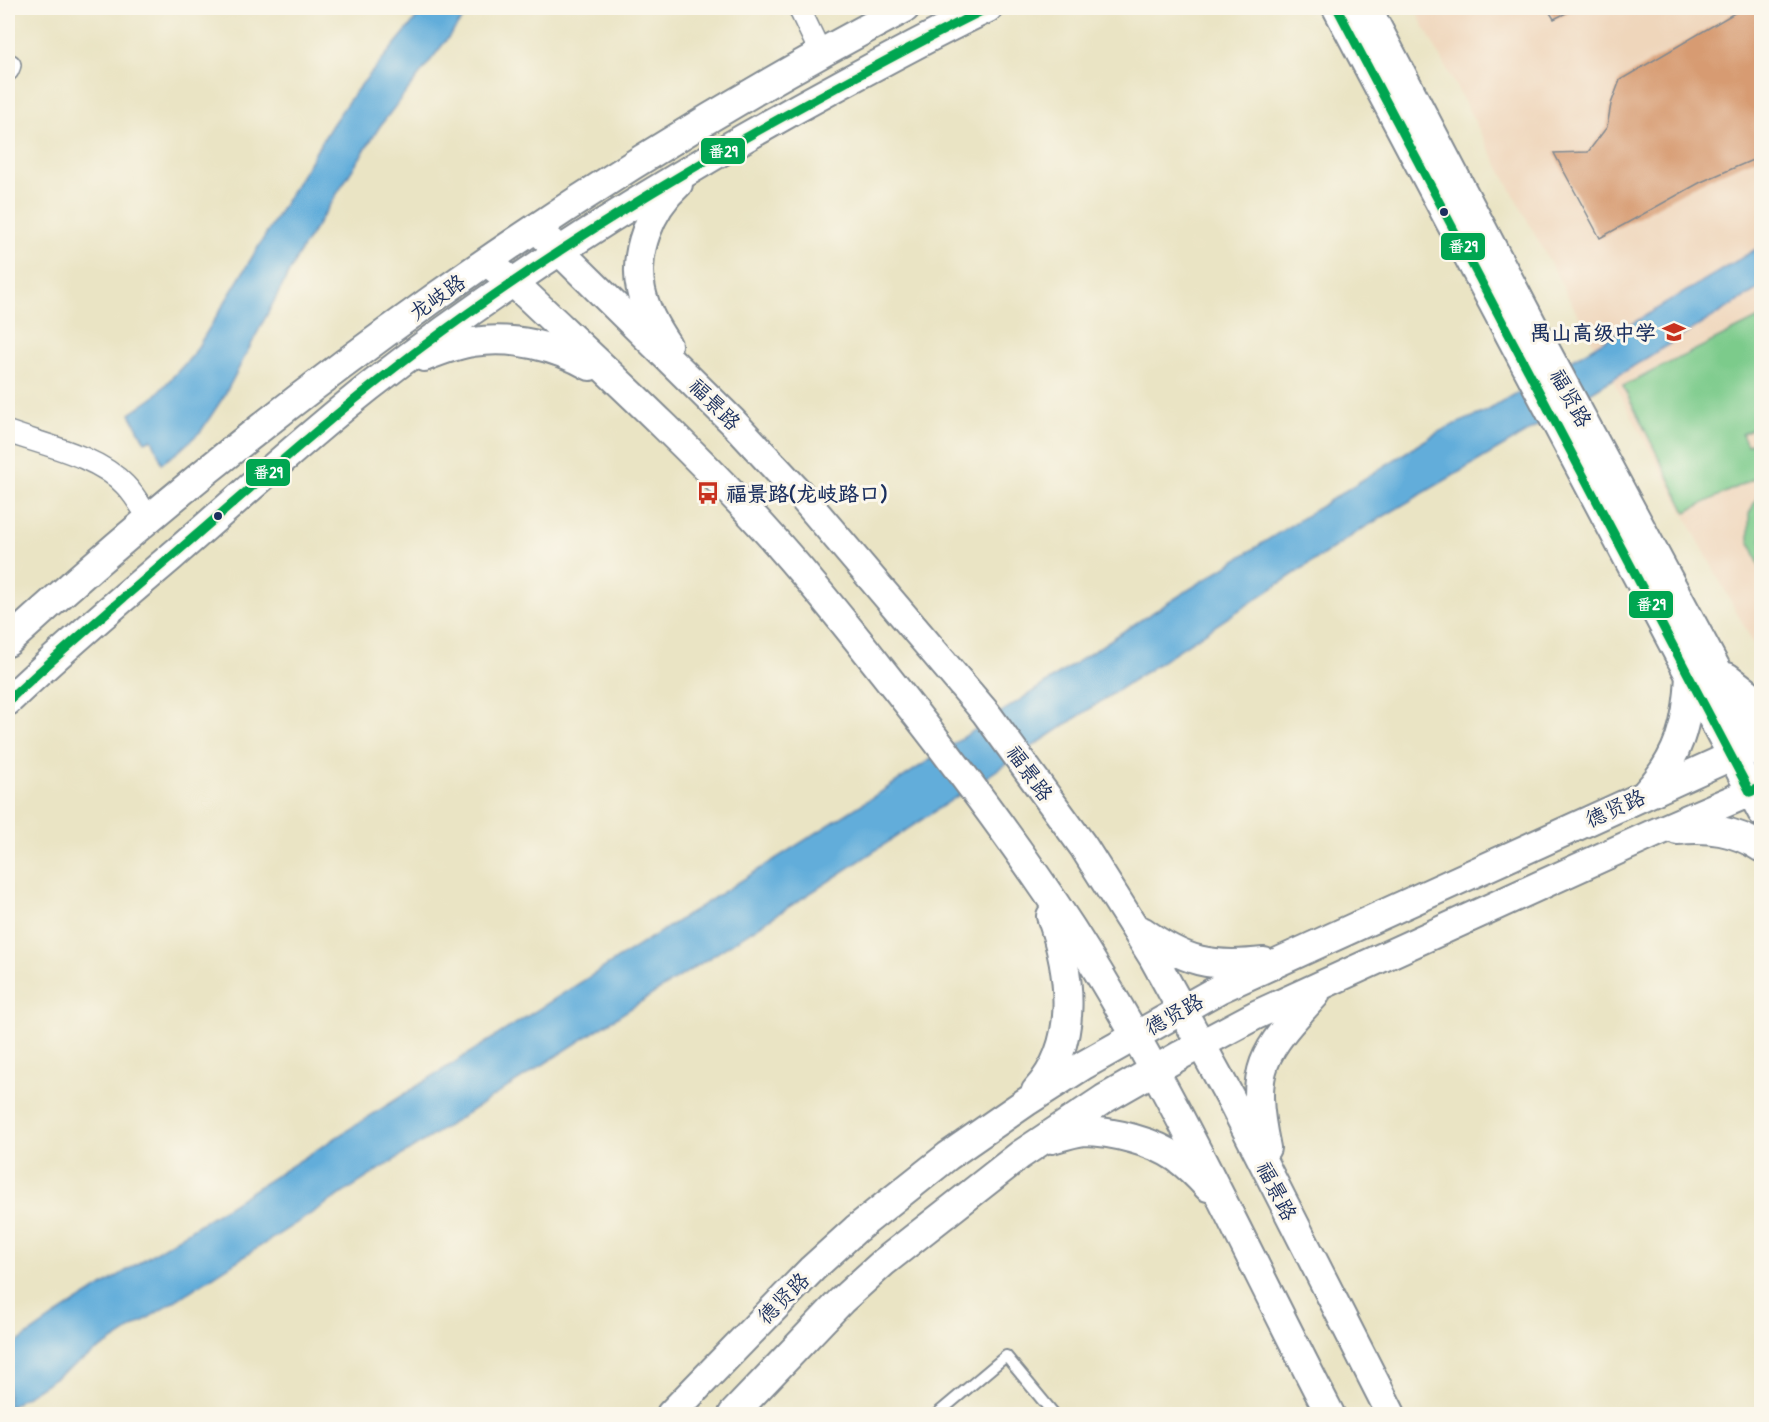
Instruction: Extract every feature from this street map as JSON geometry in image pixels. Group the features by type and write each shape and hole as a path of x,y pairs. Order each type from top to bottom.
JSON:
{"street":[{"path":"799,8 821,54"},
{"name":"龙岐路","path":"8,642 149,519 353,358 487,262 659,149 821,54 905,8"},
{"name":"龙岐路","path":"8,701 66,647 304,440 396,367 514,283 559,252 706,160 915,44 988,8"},
{"name":"福贤路","path":"1337,8 1535,357 1702,671 1753,749 1758,797"},
{"name":"福贤路","path":"1367,8 1535,357"},
{"path":"701,390 671,351 648,312 641,292 639,263 650,222 670,192 706,160"},
{"name":"福景路","path":"536,228 701,390 799,493 986,713 1083,846 1153,957 1231,1099 1390,1414"},
{"path":"487,262 514,283 698,458 764,528 832,608 941,744 1039,880 1134,1036 1184,1124 1330,1414"},
{"path":"396,367 451,347 473,342 498,341 532,344 553,349 579,359 619,383"},
{"path":"8,432 108,470 125,484 149,519"},
{"path":"1643,795 1660,778 1671,758 1684,728 1688,709 1702,671 1761,704"},
{"name":"德贤路","path":"670,1414 812,1269 856,1229 948,1156 1026,1102 1134,1036 1219,989 1643,795 1753,749"},
{"name":"德贤路","path":"733,1414 841,1301 884,1262 1038,1142 1074,1118 1200,1045 1256,1016 1657,832 1758,797"},
{"path":"1657,832 1697,828 1726,831 1761,848"},
{"path":"1026,1102 1048,1077 1065,1030 1068,1004 1064,960 1039,880"},
{"path":"1133,924 1175,953 1193,960 1216,964 1242,964 1284,959"},
{"path":"1273,1183 1260,1117 1260,1076 1265,1058 1274,1042 1322,986"},
{"path":"1038,1142 1082,1131 1111,1134 1160,1149 1177,1158 1205,1184 1224,1206"}],"lane":[{"path":"937,1414 1006,1356 1054,1414"}],"shaded area":[{"name":"禺山高级中学","path":"1414,8 1761,8 1761,657 1760,656"}],"green space":[{"path":"1761,317 1761,424 1742,434 1747,445 1761,439 1761,475 1686,512 1623,386"},
{"path":"1761,476 1762,570 1749,540 1749,514 1757,497"}],"water":[{"path":"425,8 471,8 380,126 300,252 224,396 201,431 162,463 152,439 145,442 130,414 153,398 193,355 332,125 352,96"},
{"path":"1761,246 1761,287 1524,434 1362,529 826,883 8,1408 8,1349 61,1312 884,790 1133,625 1435,434 1487,411"}],"building":[{"path":"1547,8 1576,8 1554,19"},
{"path":"1743,8 1762,8 1762,156 1701,182 1600,238 1554,153 1588,152 1607,127 1611,104 1620,80"}],"transit line":[{"name":"番29","path":"8,701 77,638 306,440 393,369 468,313 562,249 707,160 874,67 988,8"},
{"name":"番29","path":"1337,8 1750,792 1762,787"}],"place":[{"name":"禺山高级中学","path":"1674,332"},
{"name":"福景路(龙岐路口)","path":"708,493"}]}
